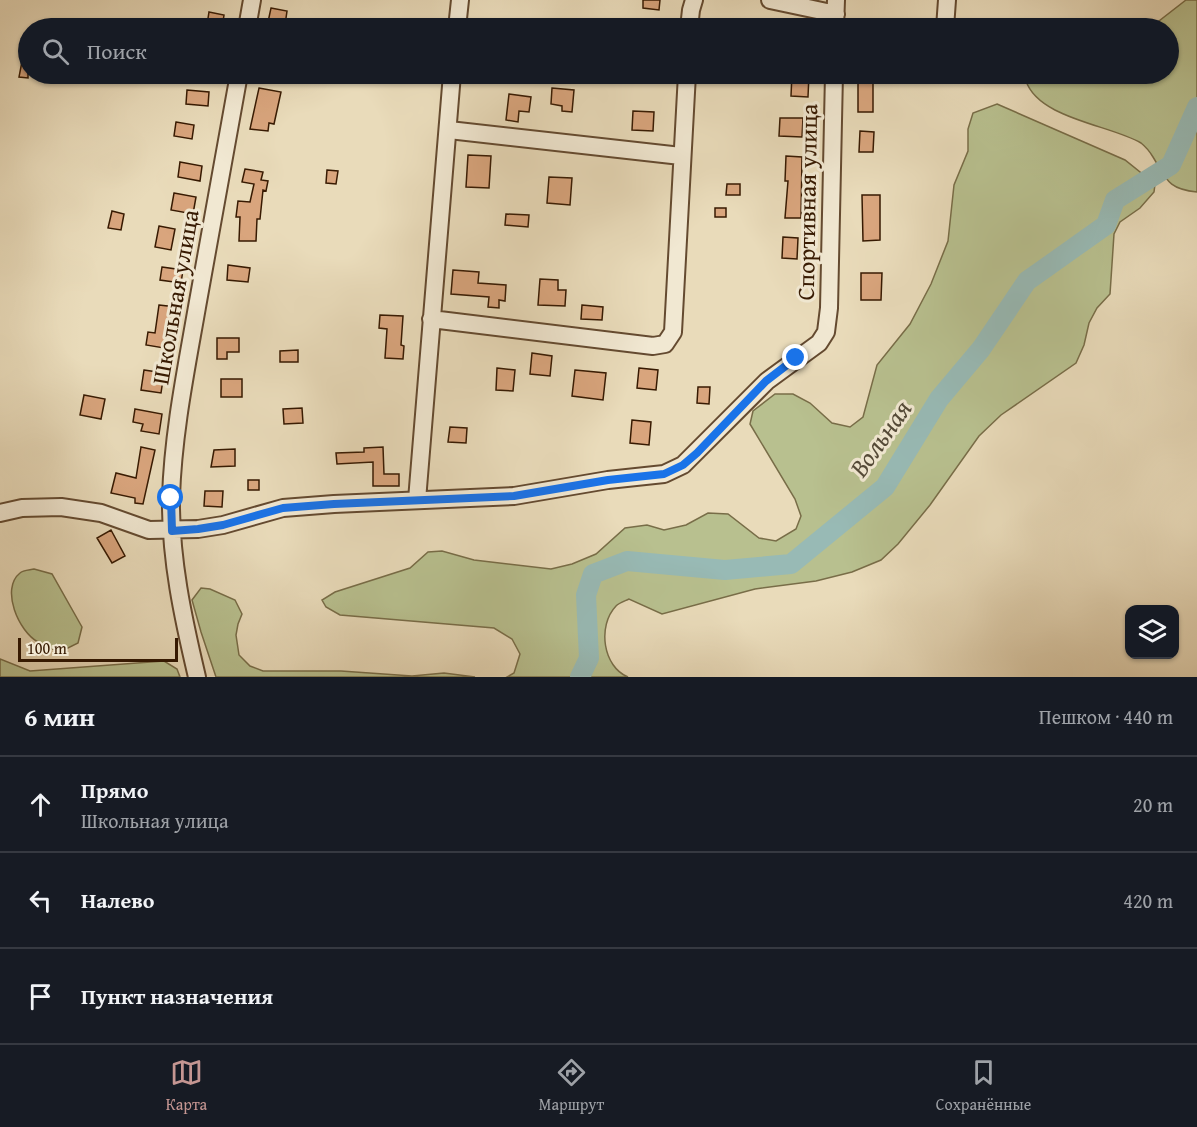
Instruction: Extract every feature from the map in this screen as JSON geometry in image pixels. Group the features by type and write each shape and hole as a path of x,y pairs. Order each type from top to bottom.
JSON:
{"street":[{"path":"249,18 252,0"},
{"path":"458,18 460,0"},
{"path":"691,18 694,0"},
{"path":"770,0 835,14"},
{"path":"946,18 947,0"},
{"name":"Школьная улица","path":"197,677 183,616 172,531 173,459 183,385 237,84"},
{"path":"0,513 22,508 61,507 101,513 149,530 172,531 223,525 283,508 417,500 451,84"},
{"path":"431,320 653,346 665,344 673,332 686,84"},
{"name":"Спортивная улица","path":"417,500 514,496 608,480 664,474 683,465 766,381 819,343 826,332 829,308 834,84"},
{"path":"449,130 681,156"}],"green space":[{"path":"1186,0 1197,0 1197,192 1187,191 1169,182 1151,153 1141,143 1060,113 1033,94 1028,84 1179,84 1179,18 1163,18"},
{"path":"997,104 1125,160 1155,184 1154,192 1140,208 1120,222 1114,234 1110,294 1097,308 1089,323 1084,345 1076,363 1001,415 979,436 930,505 898,544 881,560 852,572 816,581 755,589 662,614 629,599 622,602 610,614 605,635 608,655 620,672 628,677 507,677 514,673 520,654 512,639 494,628 340,615 326,607 322,600 335,592 410,568 428,552 442,551 474,560 551,569 572,564 596,554 625,528 647,525 664,530 686,525 708,513 728,514 759,538 776,541 796,529 801,516 795,499 750,424 753,411 775,394 793,394 810,403 832,423 850,427 863,417 877,365 910,324 931,284 948,241 954,185 968,151 968,129 973,113"},
{"path":"34,569 52,574 82,627 78,643 60,652 31,637 14,610 12,589 14,580 21,572"},
{"path":"201,588 210,589 235,600 242,614 236,635 239,655 250,666 263,671 341,671 412,676 444,673 475,677 216,677 192,600"},
{"path":"0,659 30,671 164,661 177,669 180,677 0,677"}],"building":[{"path":"643,0 660,0 659,10 643,8"},
{"path":"271,8 287,11 286,18 269,18"},
{"path":"209,12 224,15 224,18 208,18"},
{"path":"792,84 809,84 808,97 791,96"},
{"path":"858,84 873,84 873,112 858,112"},
{"path":"259,88 281,92 274,124 269,123 268,131 250,129"},
{"path":"552,88 574,90 572,112 562,111 562,106 551,104"},
{"path":"187,90 209,92 208,106 186,104"},
{"path":"509,94 531,97 529,112 519,111 518,122 506,120"},
{"path":"633,111 654,112 653,131 632,130"},
{"path":"780,118 803,118 802,137 779,136"},
{"path":"176,122 194,125 192,139 174,136"},
{"path":"860,131 874,132 873,152 859,152"},
{"path":"468,155 491,156 489,188 466,187"},
{"path":"786,156 802,157 801,218 785,218 788,181 785,181"},
{"path":"180,162 202,166 200,181 178,177"},
{"path":"245,169 263,172 261,180 268,181 266,191 263,190 260,219 257,219 256,241 239,241 240,217 236,217 238,201 250,202 254,184 242,182"},
{"path":"327,170 338,171 336,184 326,183"},
{"path":"549,177 572,178 570,205 547,203"},
{"path":"727,184 740,184 740,195 726,195"},
{"path":"174,193 196,197 193,214 171,210"},
{"path":"862,195 880,195 880,240 863,241"},
{"path":"715,208 726,208 726,217 715,217"},
{"path":"112,211 124,214 121,230 108,228"},
{"path":"506,214 529,215 528,227 505,225"},
{"path":"159,226 175,229 171,250 155,247"},
{"path":"783,237 798,238 797,259 782,258"},
{"path":"228,265 250,268 248,282 227,280"},
{"path":"162,267 183,270 181,283 160,280"},
{"path":"453,270 479,272 478,283 506,285 505,301 499,300 499,308 488,307 489,297 451,294"},
{"path":"861,273 882,273 881,300 861,300"},
{"path":"540,279 558,280 558,290 566,290 565,306 538,305"},
{"path":"159,305 176,307 170,349 146,345 148,332 155,333"},
{"path":"582,305 603,307 602,320 581,319"},
{"path":"380,315 403,316 401,345 404,346 403,359 385,358 387,329 379,328"},
{"path":"217,338 239,338 239,352 227,352 227,359 217,359"},
{"path":"298,350 298,362 280,362 280,351"},
{"path":"532,353 552,356 550,376 530,374"},
{"path":"497,368 515,370 513,391 496,390"},
{"path":"639,368 658,370 656,390 637,388"},
{"path":"144,370 164,373 161,393 141,390"},
{"path":"575,370 606,373 603,400 572,396"},
{"path":"221,379 242,379 242,397 221,397"},
{"path":"698,387 710,387 709,404 697,403"},
{"path":"84,395 105,399 101,419 80,415"},
{"path":"302,408 303,423 284,424 283,409"},
{"path":"135,409 162,414 159,434 141,431 143,424 133,422"},
{"path":"632,420 651,422 649,445 630,443"},
{"path":"450,427 467,428 466,443 448,442"},
{"path":"141,447 155,450 143,504 135,503 135,498 111,493 116,473 136,478"},
{"path":"383,447 384,474 399,474 399,486 373,486 373,462 337,464 336,453 364,452 364,448"},
{"path":"235,449 235,466 211,467 214,450"},
{"path":"248,480 259,480 259,490 248,490"},
{"path":"205,491 223,491 222,507 204,506"},
{"path":"111,530 125,556 112,563 97,538"}],"waterway":[{"name":"Вольная","path":"580,677 589,658 586,595 593,574 627,561 725,570 791,564 885,487 939,399 981,349 1027,281 1106,225 1115,200 1171,165 1197,107"}],"route":[{"path":"171,498 172,531 223,525 283,508 417,500 482,499 664,474 683,465 697,453 766,381 796,358"}]}
